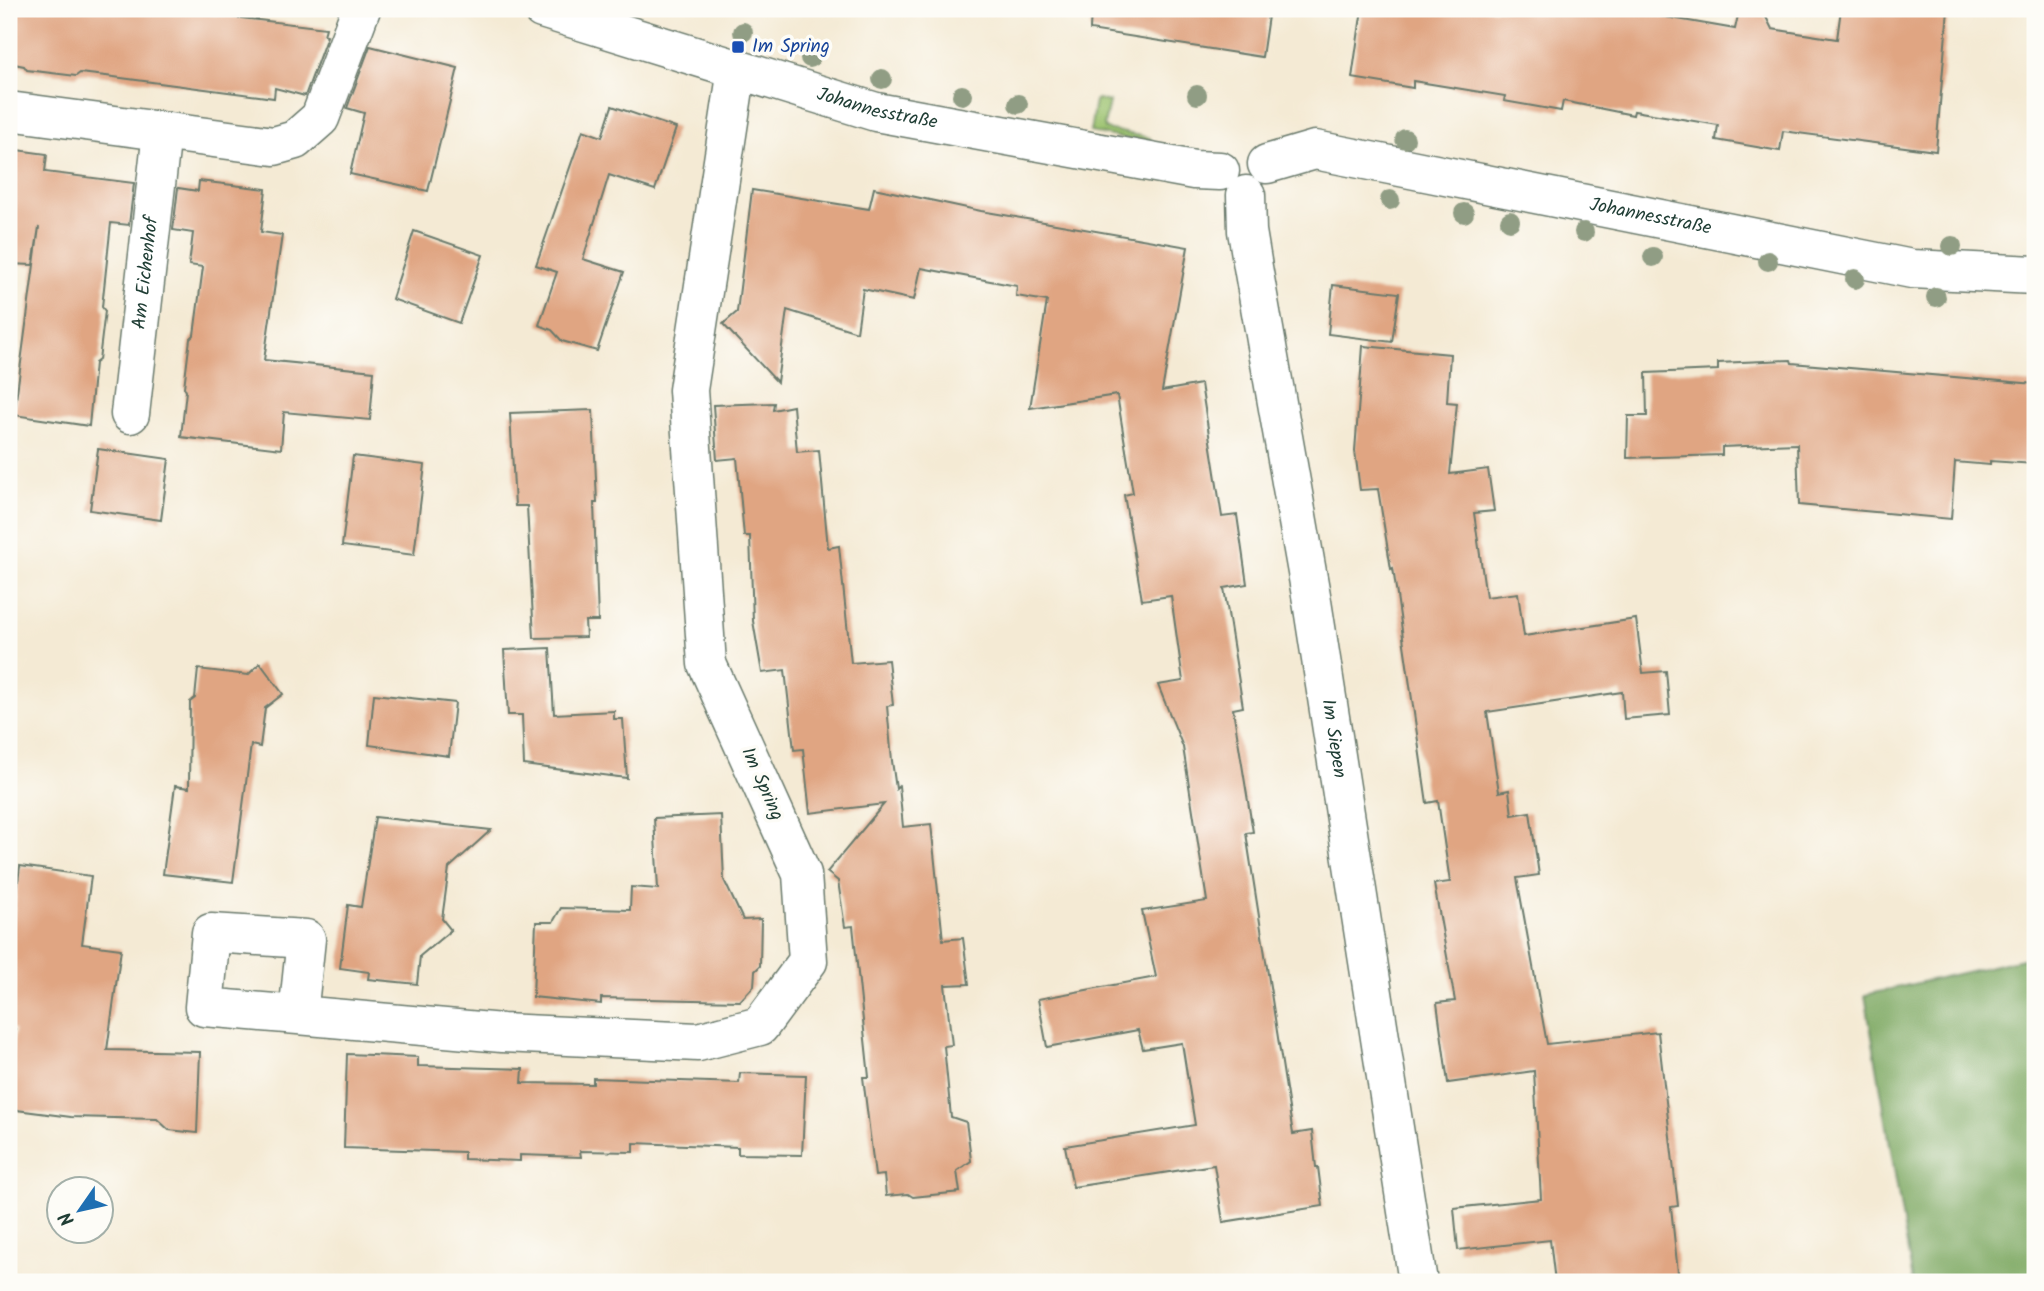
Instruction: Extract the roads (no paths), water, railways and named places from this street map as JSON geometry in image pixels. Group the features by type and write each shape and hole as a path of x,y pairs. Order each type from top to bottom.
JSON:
{"street":[{"path":"9,111 274,146 295,140 320,118 361,9"},
{"name":"Johannesstraße","path":"542,9 876,112 1194,170 1233,183"},
{"name":"Im Spring","path":"298,1015 502,1033 698,1042 760,1026 808,961 802,874 707,664 688,390 737,69"},
{"name":"Am Eichenhof","path":"130,414 162,132"},
{"name":"Johannesstraße","path":"1233,183 1221,162 1227,153 1238,147 1249,147 1260,152 1267,164 1315,150 1912,270 2035,275"},
{"name":"Im Siepen","path":"1233,183 1247,231 1311,594 1418,1282"}],"place":[{"name":"Im Spring","path":"738,47"}]}
